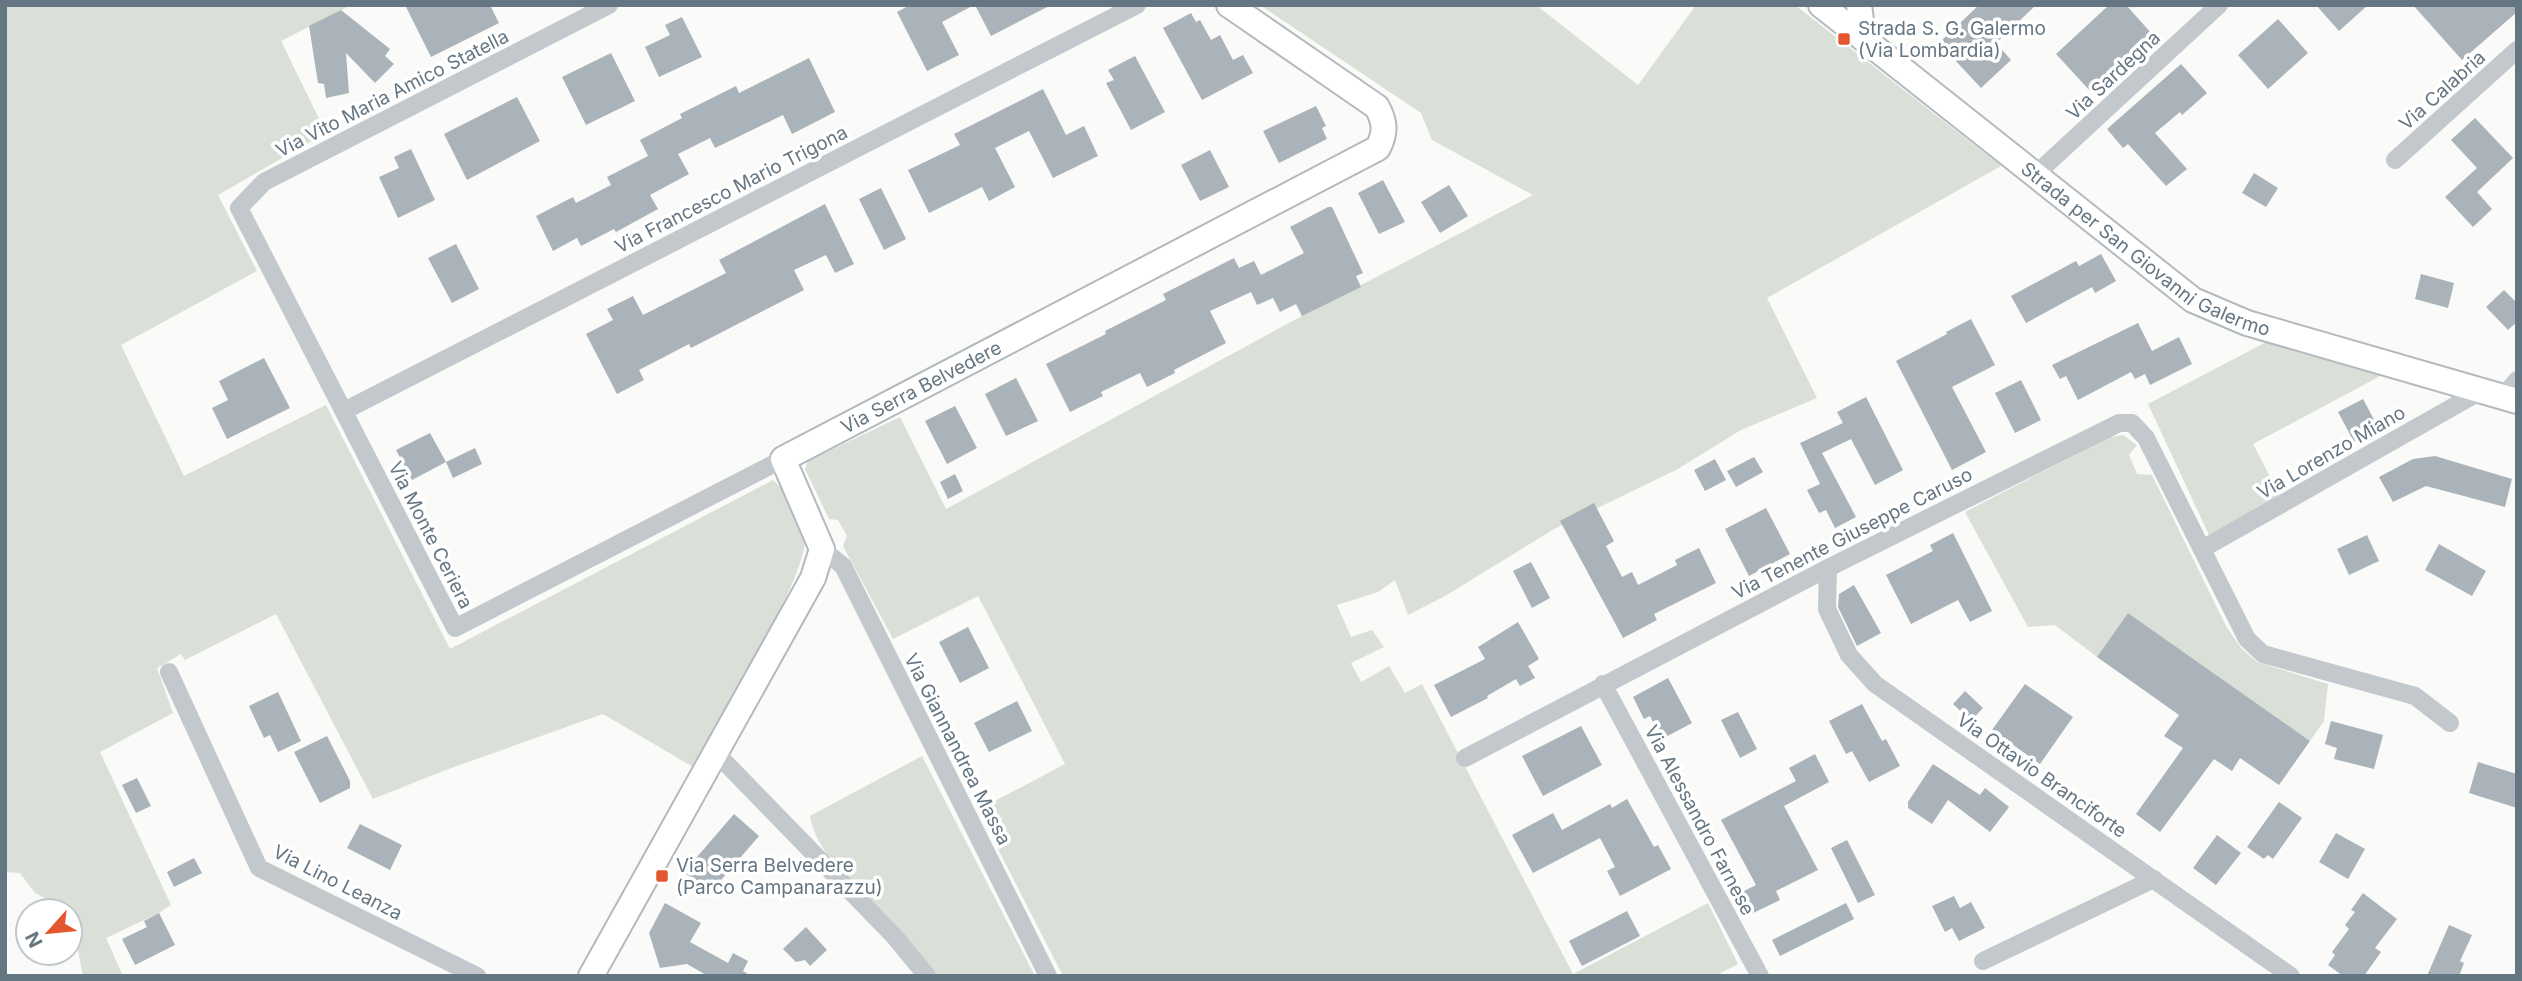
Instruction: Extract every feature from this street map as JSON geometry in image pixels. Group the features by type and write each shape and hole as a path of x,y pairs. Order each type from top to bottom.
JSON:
{"street":[{"name":"Via Vito Maria Amico Statella","path":"239,208 264,182 609,5"},
{"name":"Via Francesco Mario Trigona","path":"344,411 1137,5"},
{"name":"Via Serra Belvedere","path":"783,458 1378,148 1384,136 1384,121 1377,107 1229,5"},
{"name":"Strada per San Giovanni Galermo","path":"1821,5 2185,293 2216,311 2247,323 2504,392"},
{"path":"1858,5 1863,28 1872,46"},
{"name":"Via Sardegna","path":"2035,175 2219,5"},
{"name":"Via Calabria","path":"2395,160 2517,50"},
{"name":"Via Monte Ceriera","path":"239,208 455,628 783,458"},
{"name":"Via Lorenzo Miano","path":"2202,549 2504,392"},
{"name":"Via Tenente Giuseppe Caruso","path":"1465,758 1828,568 2119,423 2133,423 2146,438 2246,639 2263,654 2415,696 2450,723"},
{"path":"592,976 813,578 821,549 783,458"},
{"name":"Via Giannandrea Massa","path":"821,549 842,566 1048,976"},
{"name":"Via Ottavio Branciforte","path":"1828,568 1827,609 1849,655 1875,684 2291,976"},
{"name":"Via Lino Leanza","path":"170,672 259,868 477,976"},
{"name":"Via Alessandro Farnese","path":"1603,684 1760,976"},
{"path":"715,752 894,936 927,976"},
{"path":"1983,961 2154,879"}],"shaded area":[{"path":"5,5 351,5 281,41 326,133 218,195 257,271 121,345 184,476 326,405 450,649 773,480 797,512 805,535 803,554 793,581 760,650 693,767 603,714 373,799 276,614 185,660 181,654 157,668 173,713 100,752 171,905 106,938 123,976 83,976 84,897 43,897 35,893 20,873 5,872"},
{"path":"1260,5 1536,5 1638,85 1696,5 1795,5 2001,166 1767,298 1817,398 1741,430 1676,470 1554,529 1445,596 1408,615 1395,580 1378,592 1337,605 1351,637 1372,630 1384,647 1351,663 1361,682 1389,666 1405,693 1422,684 1573,974 1708,903 1738,964 1715,976 1063,976 978,810 1065,764 978,596 893,639 843,546 847,536 838,520 829,519 805,469 808,461 900,417 946,509 1302,316 1533,195 1432,140 1421,113"},
{"path":"2272,339 2386,373 2253,444 2280,496 2209,535 2148,404"},
{"path":"2123,435 2137,445 2129,455 2137,474 2152,475 2226,626 2241,648 2257,662 2328,684 2324,721 2310,741 2128,613 2097,657 2055,625 2028,627 1965,512 2110,437"},
{"path":"922,756 1035,976 934,976 896,929 832,861 814,831 810,816"}],"building":[{"path":"405,5 490,5 499,23 431,57"},
{"path":"910,5 974,5 942,22 959,55 927,71 897,12"},
{"path":"975,5 1051,5 991,36"},
{"path":"1979,5 2036,5 1996,43 2011,60 1981,88 1939,43"},
{"path":"2109,5 2126,5 2153,35 2091,92 2056,54"},
{"path":"2316,5 2368,5 2339,31"},
{"path":"2413,5 2517,5 2517,12 2462,60"},
{"path":"341,10 390,49 385,56 394,64 375,83 346,53 349,93 326,98 324,84 318,83 309,26"},
{"path":"1191,13 1196,22 1200,20 1211,40 1220,35 1233,60 1243,55 1253,73 1202,100 1163,28"},
{"path":"682,17 702,57 659,77 645,47 670,35 665,25"},
{"path":"2278,19 2308,53 2268,89 2238,55"},
{"path":"611,53 635,101 586,125 562,77"},
{"path":"1135,56 1165,112 1131,130 1106,83 1114,80 1108,70"},
{"path":"809,58 835,112 792,134 783,115 715,148 710,138 678,154 689,174 650,195 658,209 616,232 614,229 581,246 577,238 553,251 536,216 573,197 576,203 611,185 607,177 648,156 640,140 682,118 680,114 736,86 739,93"},
{"path":"2181,64 2207,93 2182,115 2180,112 2155,133 2187,169 2166,186 2128,144 2123,148 2107,129"},
{"path":"1043,89 1066,135 1084,126 1098,156 1053,178 1029,131 995,148 1015,187 989,201 982,187 929,213 908,170 960,145 954,134"},
{"path":"517,97 540,141 467,180 444,134"},
{"path":"1316,106 1326,126 1322,128 1327,139 1279,163 1263,131"},
{"path":"2475,118 2513,158 2477,192 2492,209 2473,227 2445,197 2477,168 2451,140"},
{"path":"411,149 435,200 398,218 379,177 399,168 394,157"},
{"path":"1210,150 1229,187 1200,201 1181,165"},
{"path":"2254,173 2278,188 2266,207 2242,193"},
{"path":"1383,180 1405,222 1379,234 1358,193"},
{"path":"1449,185 1468,216 1440,233 1421,202"},
{"path":"881,188 906,239 884,250 859,199"},
{"path":"825,204 854,264 835,273 826,255 794,270 804,290 691,348 689,344 639,370 644,380 617,394 586,334 613,320 607,309 633,296 643,315 726,273 719,260"},
{"path":"1332,207 1363,273 1356,276 1361,287 1302,316 1296,304 1280,312 1273,298 1257,305 1251,292 1210,311 1226,343 1147,387 1140,373 1101,392 1103,396 1070,412 1046,364 1166,300 1163,294 1234,258 1239,268 1254,261 1261,275 1304,253 1290,227"},
{"path":"456,244 479,289 452,303 428,258"},
{"path":"2101,254 2116,281 2095,293 2092,287 2026,323 2011,296 2076,261 2079,266"},
{"path":"2421,274 2454,283 2448,308 2415,299"},
{"path":"2504,290 2517,303 2517,322 2508,330 2486,307"},
{"path":"1971,319 1995,365 1952,387 1986,452 1952,470 1896,361"},
{"path":"2138,323 2152,351 2179,337 2192,364 2150,385 2145,374 2135,379 2131,372 2078,400 2066,376 2060,379 2052,365"},
{"path":"264,358 290,408 227,439 212,408 228,400 219,381"},
{"path":"1016,378 1038,421 1006,436 985,394"},
{"path":"2021,380 2041,420 2015,433 1995,393"},
{"path":"1866,397 1903,470 1875,485 1851,439 1822,453 1856,517 1835,528 1826,510 1819,513 1807,490 1820,484 1800,443 1843,423 1837,412"},
{"path":"2363,399 2379,429 2354,442 2338,412"},
{"path":"955,406 977,448 947,464 925,421"},
{"path":"430,433 446,462 412,480 396,450"},
{"path":"475,448 482,464 453,478 446,462"},
{"path":"2435,456 2512,479 2505,507 2426,486 2393,502 2379,477 2413,459"},
{"path":"1754,457 1763,472 1736,487 1727,471"},
{"path":"1715,459 1726,480 1705,491 1694,470"},
{"path":"955,474 963,491 948,499 940,482"},
{"path":"1594,503 1614,541 1606,546 1622,577 1632,572 1638,585 1677,565 1675,560 1699,548 1716,583 1654,614 1657,620 1623,638 1560,521"},
{"path":"1766,508 1790,554 1749,576 1725,529"},
{"path":"1953,533 1992,611 1970,622 1958,600 1911,624 1886,575 1933,551 1930,545"},
{"path":"2367,535 2379,561 2349,575 2337,549"},
{"path":"2439,544 2486,571 2472,596 2425,570"},
{"path":"1531,562 1550,598 1532,608 1513,571"},
{"path":"1854,585 1881,633 1857,646 1838,607 1839,594"},
{"path":"2128,613 2310,741 2279,785 2240,758 2232,771 2214,759 2160,832 2136,814 2183,748 2164,736 2179,715 2097,657"},
{"path":"1518,622 1539,659 1528,666 1535,678 1520,686 1516,679 1487,696 1488,698 1451,717 1434,685 1485,659 1478,647"},
{"path":"968,627 989,668 960,683 939,642"},
{"path":"1668,678 1692,723 1662,739 1650,716 1644,719 1633,697"},
{"path":"2025,684 2073,717 2040,764 1992,730"},
{"path":"1965,691 1983,708 1971,721 1953,704"},
{"path":"278,692 301,741 278,752 270,735 264,738 249,706"},
{"path":"1017,701 1032,731 989,752 974,723"},
{"path":"1862,704 1882,741 1886,739 1900,766 1869,782 1852,751 1846,754 1829,721"},
{"path":"1738,712 1757,749 1740,758 1721,720"},
{"path":"2331,721 2383,735 2374,769 2334,759 2337,748 2325,744"},
{"path":"1581,726 1602,765 1543,796 1522,756"},
{"path":"327,736 350,781 350,788 320,803 294,752"},
{"path":"1815,754 1829,782 1784,806 1818,870 1776,891 1780,900 1753,913 1742,892 1756,885 1721,820 1796,781 1789,768"},
{"path":"2478,762 2517,774 2517,808 2469,793"},
{"path":"1933,764 1980,795 1985,788 2009,807 1990,832 1948,800 1932,824 1908,808 1908,802"},
{"path":"137,778 151,806 136,813 122,785"},
{"path":"1627,799 1654,847 1658,845 1671,869 1620,896 1607,871 1615,867 1600,838 1533,873 1512,835 1553,813 1562,830 1610,804 1612,808"},
{"path":"2279,802 2302,818 2273,859 2268,855 2264,859 2247,847"},
{"path":"734,814 759,836 709,894 684,872"},
{"path":"360,824 402,845 390,870 347,848"},
{"path":"2336,833 2365,849 2348,879 2319,862"},
{"path":"2217,835 2241,853 2216,885 2193,868"},
{"path":"1847,840 1875,895 1858,903 1831,848"},
{"path":"194,858 202,873 174,887 167,872"},
{"path":"2363,893 2397,919 2375,948 2381,952 2364,976 2343,976 2328,965 2335,955 2332,952 2349,929 2345,925 2355,912 2351,910"},
{"path":"1954,896 1960,908 1971,902 1985,928 1959,941 1952,928 1945,932 1932,906"},
{"path":"665,903 701,923 690,942 728,963 733,953 748,961 743,971 751,976 708,976 687,964 660,968 649,933"},
{"path":"1846,903 1854,919 1780,956 1772,940"},
{"path":"1627,911 1640,936 1582,966 1569,941"},
{"path":"159,913 175,945 135,965 122,939 147,927 144,921"},
{"path":"2449,925 2472,935 2460,961 2464,963 2459,976 2427,976"},
{"path":"806,927 827,950 810,966 805,960 796,962 783,949"}],"place":[{"name":"Strada S. G. Galermo (Via Lombardia)","path":"1844,39"},
{"name":"Via Serra Belvedere (Parco Campanarazzu)","path":"662,876"}]}
